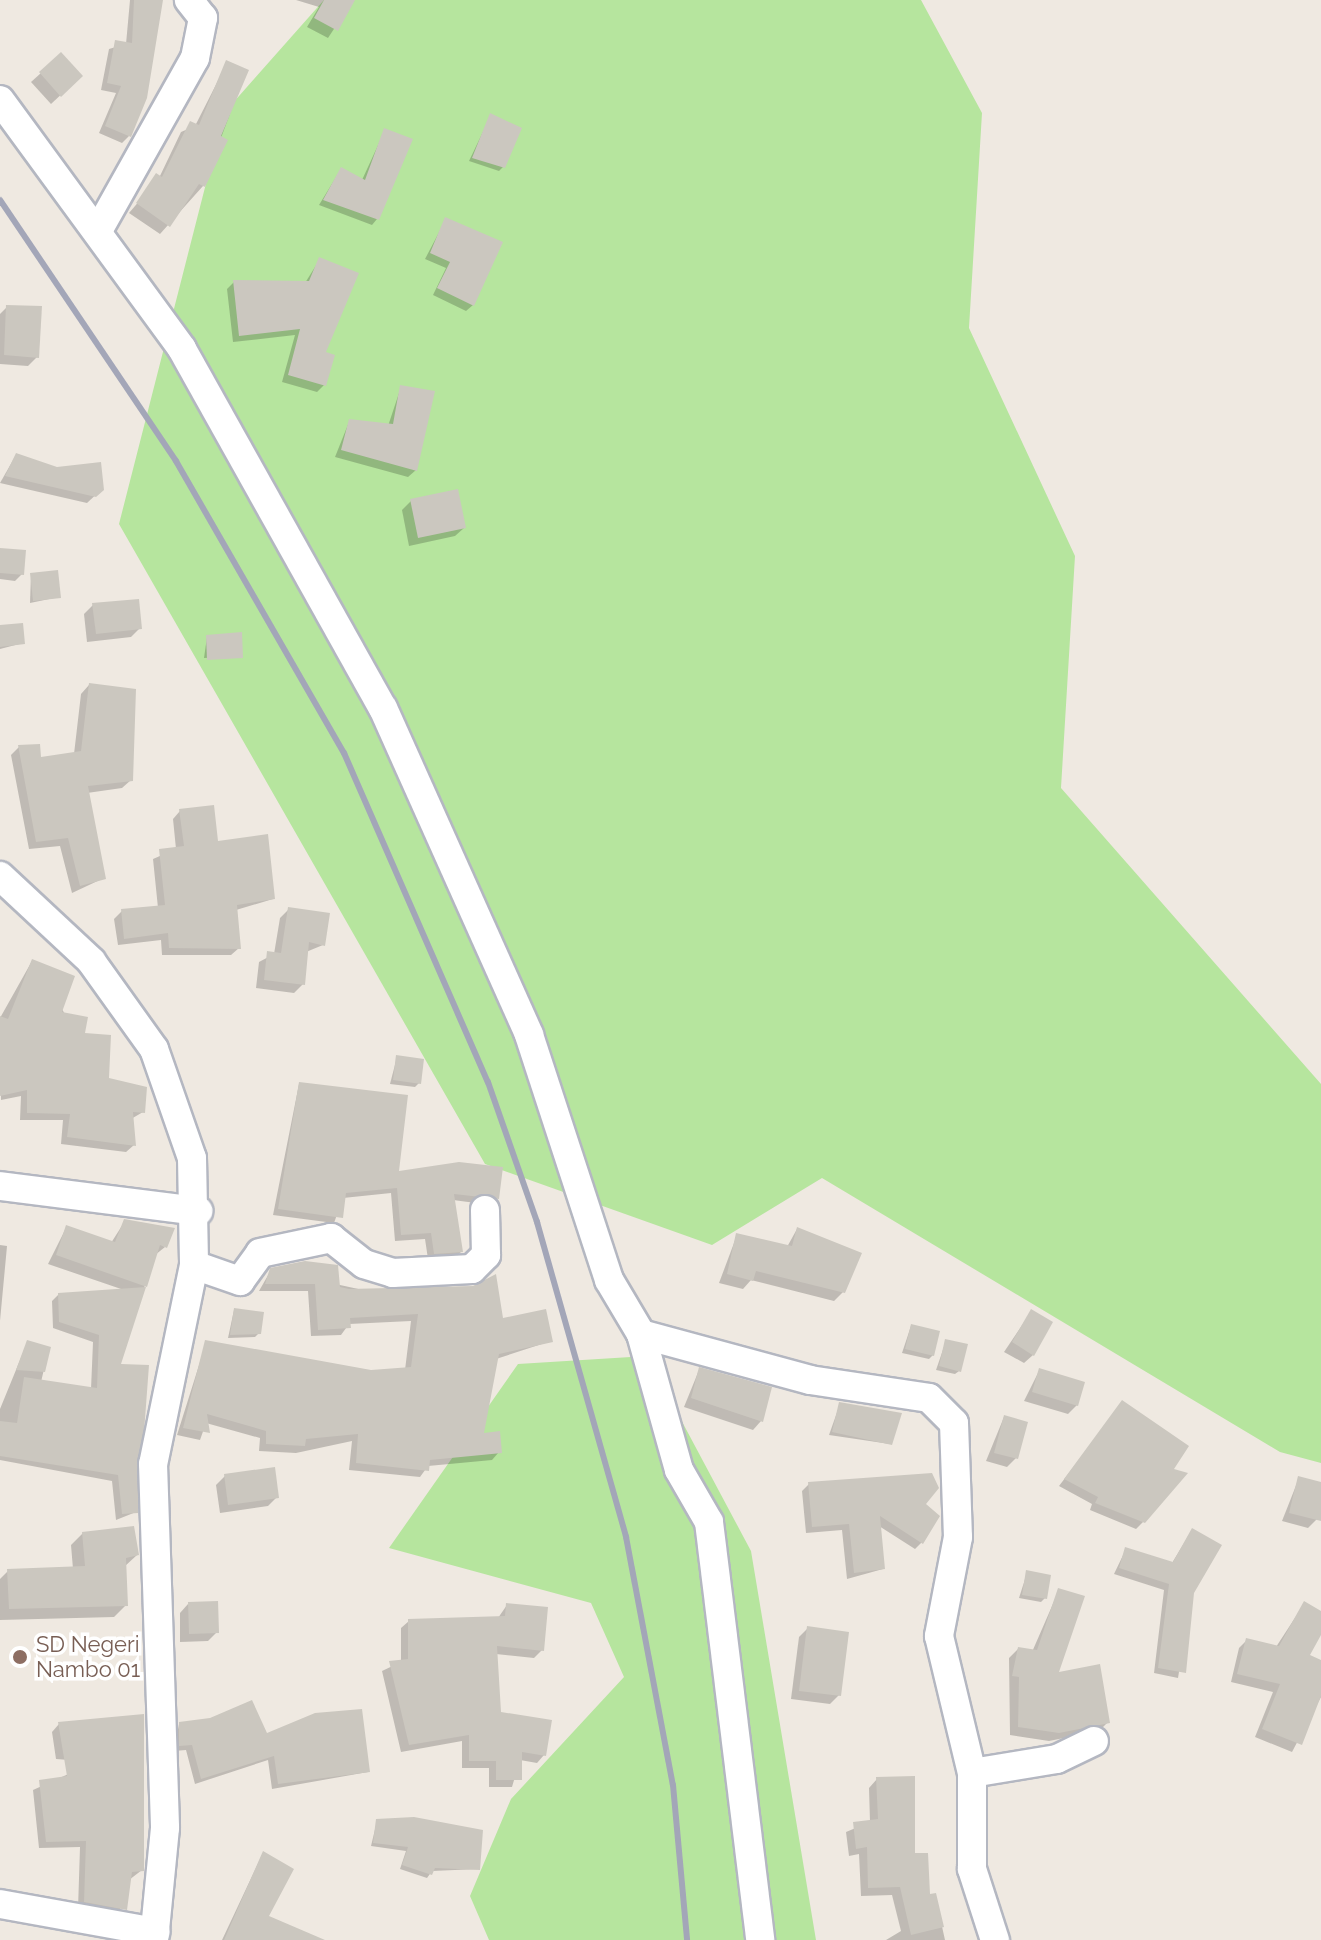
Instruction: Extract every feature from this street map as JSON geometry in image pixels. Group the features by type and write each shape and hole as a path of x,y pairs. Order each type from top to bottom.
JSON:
{"street":[{"path":"99,229 195,58 203,18 189,0"},
{"path":"0,100 99,229 182,349 383,708 529,1035 609,1280 641,1334 679,1470 709,1522 760,1940"},
{"path":"0,876 91,961 154,1049 192,1158 198,1211 194,1265 153,1464 165,1828 154,1936 0,1904"},
{"path":"0,1186 198,1211"},
{"path":"194,1265 240,1281 260,1253 331,1238 364,1264 393,1273 472,1269 486,1255 485,1210"},
{"path":"641,1334 810,1380 929,1398 945,1408 958,1438 958,1537 939,1636 972,1773 972,1869 995,1940"},
{"path":"972,1773 1057,1759 1094,1741"}],"green space":[{"path":"324,0 921,0 982,113 969,328 1075,556 1061,788 1321,1084 1321,1463 1280,1452 822,1178 712,1245 485,1164 119,524 224,113"},
{"path":"647,1356 751,1551 816,1940 489,1940 470,1896 511,1799 624,1677 591,1603 389,1548 518,1364"}],"building":[{"path":"134,0 163,0 147,98 131,137 105,126 121,86 107,83 115,40 132,43"},
{"path":"324,0 355,0 338,31 314,18"},
{"path":"61,52 83,76 61,97 39,72"},
{"path":"226,60 249,70 221,136 228,140 205,187 199,184 170,227 136,203 156,173 162,177 190,121 199,125"},
{"path":"490,113 522,128 505,168 472,158"},
{"path":"384,128 413,139 379,220 323,200 341,167 365,180"},
{"path":"445,217 503,242 474,306 437,288 450,262 430,253"},
{"path":"319,257 359,273 326,352 335,355 326,386 288,375 300,329 239,336 233,280 309,281"},
{"path":"6,305 42,306 39,358 4,355"},
{"path":"400,385 435,391 417,471 341,450 349,419 393,424"},
{"path":"16,453 57,467 101,462 104,490 96,497 5,476"},
{"path":"458,489 466,528 418,538 410,499"},
{"path":"0,548 26,550 24,575 0,573"},
{"path":"58,570 61,598 33,601 30,573"},
{"path":"139,599 142,629 96,634 92,603"},
{"path":"23,623 25,644 0,647 0,625"},
{"path":"242,632 243,658 207,660 206,635"},
{"path":"89,683 136,689 133,781 88,786 106,879 80,886 68,838 36,842 18,745 40,744 41,757 81,751"},
{"path":"214,805 218,841 268,834 275,899 237,905 241,949 169,948 168,933 124,939 121,909 165,905 159,849 184,846 179,809"},
{"path":"288,907 330,913 325,946 309,942 305,985 264,980 267,951 281,953"},
{"path":"32,959 75,976 62,1012 88,1017 85,1033 111,1035 109,1078 147,1087 145,1113 133,1112 136,1146 67,1137 70,1114 27,1113 27,1090 0,1096 0,1016 8,1019"},
{"path":"396,1055 424,1059 421,1084 393,1080"},
{"path":"299,1082 408,1095 399,1171 459,1162 503,1167 499,1199 454,1194 463,1252 434,1254 431,1233 401,1235 397,1188 346,1193 343,1218 278,1209"},
{"path":"124,1219 175,1228 167,1248 160,1245 147,1287 56,1255 66,1225 115,1242"},
{"path":"797,1227 862,1253 845,1293 756,1271 753,1281 727,1274 736,1233 792,1246"},
{"path":"305,1261 338,1265 340,1287 349,1289 473,1286 496,1274 503,1318 546,1309 553,1342 499,1354 484,1433 500,1431 502,1453 430,1460 429,1471 356,1463 358,1434 306,1439 305,1446 266,1444 266,1431 207,1414 210,1433 183,1428 205,1340 371,1370 411,1367 418,1314 350,1318 351,1328 318,1330 315,1284 265,1284 270,1268"},
{"path":"146,1287 121,1364 149,1365 138,1513 122,1514 118,1475 0,1456 0,1421 17,1423 24,1377 97,1388 99,1335 59,1322 58,1293"},
{"path":"234,1308 264,1312 261,1334 230,1335"},
{"path":"1031,1309 1053,1322 1034,1356 1012,1342"},
{"path":"911,1324 940,1331 934,1356 905,1349"},
{"path":"945,1339 968,1344 961,1372 939,1366"},
{"path":"27,1340 51,1347 45,1372 16,1370"},
{"path":"699,1367 772,1387 763,1422 691,1398"},
{"path":"1039,1368 1085,1382 1078,1406 1032,1392"},
{"path":"1122,1400 1189,1446 1174,1469 1188,1473 1145,1523 1095,1503 1098,1497 1064,1479"},
{"path":"839,1402 902,1413 892,1445 832,1432"},
{"path":"1004,1415 1028,1422 1018,1459 994,1453"},
{"path":"275,1467 279,1498 228,1505 224,1474"},
{"path":"932,1473 939,1488 926,1504 940,1516 923,1544 880,1516 885,1569 854,1573 849,1524 812,1527 808,1482"},
{"path":"1298,1476 1321,1482 1321,1521 1289,1513"},
{"path":"134,1526 139,1555 126,1558 128,1606 9,1609 7,1569 85,1566 82,1532"},
{"path":"1192,1528 1222,1545 1194,1593 1186,1673 1158,1668 1169,1584 1119,1568 1125,1547 1173,1562"},
{"path":"1026,1570 1051,1575 1047,1599 1022,1595"},
{"path":"1058,1588 1085,1596 1059,1672 1100,1664 1110,1723 1059,1733 1018,1727 1019,1677 1012,1676 1018,1647 1037,1650"},
{"path":"218,1601 219,1633 189,1634 188,1602"},
{"path":"1304,1601 1321,1611 1321,1635 1310,1655 1321,1660 1321,1696 1302,1745 1262,1729 1280,1684 1237,1674 1246,1638 1279,1646"},
{"path":"506,1603 548,1607 544,1651 497,1646 501,1712 552,1720 546,1756 522,1752 522,1780 496,1780 496,1761 469,1761 469,1735 409,1745 389,1661 408,1659 408,1619 505,1616"},
{"path":"807,1626 849,1632 841,1696 799,1691"},
{"path":"252,1700 267,1733 315,1713 362,1709 370,1772 278,1784 274,1756 201,1779 192,1745 179,1746 179,1722 210,1718"},
{"path":"144,1714 144,1871 132,1872 127,1910 84,1902 86,1841 46,1842 39,1780 67,1776 58,1722"},
{"path":"915,1776 915,1853 928,1853 930,1894 936,1893 944,1927 911,1935 900,1887 868,1888 867,1847 856,1849 853,1822 878,1819 876,1777"},
{"path":"414,1817 483,1830 480,1870 435,1868 432,1875 402,1865 408,1847 373,1843 376,1819"},
{"path":"263,1851 294,1869 269,1916 325,1940 224,1940"}],"railway":[{"path":"0,200 176,461 344,753 488,1082 537,1222 626,1537 673,1785 687,1940"}],"place":[{"name":"SD Negeri Nambo 01","path":"20,1657"}]}
